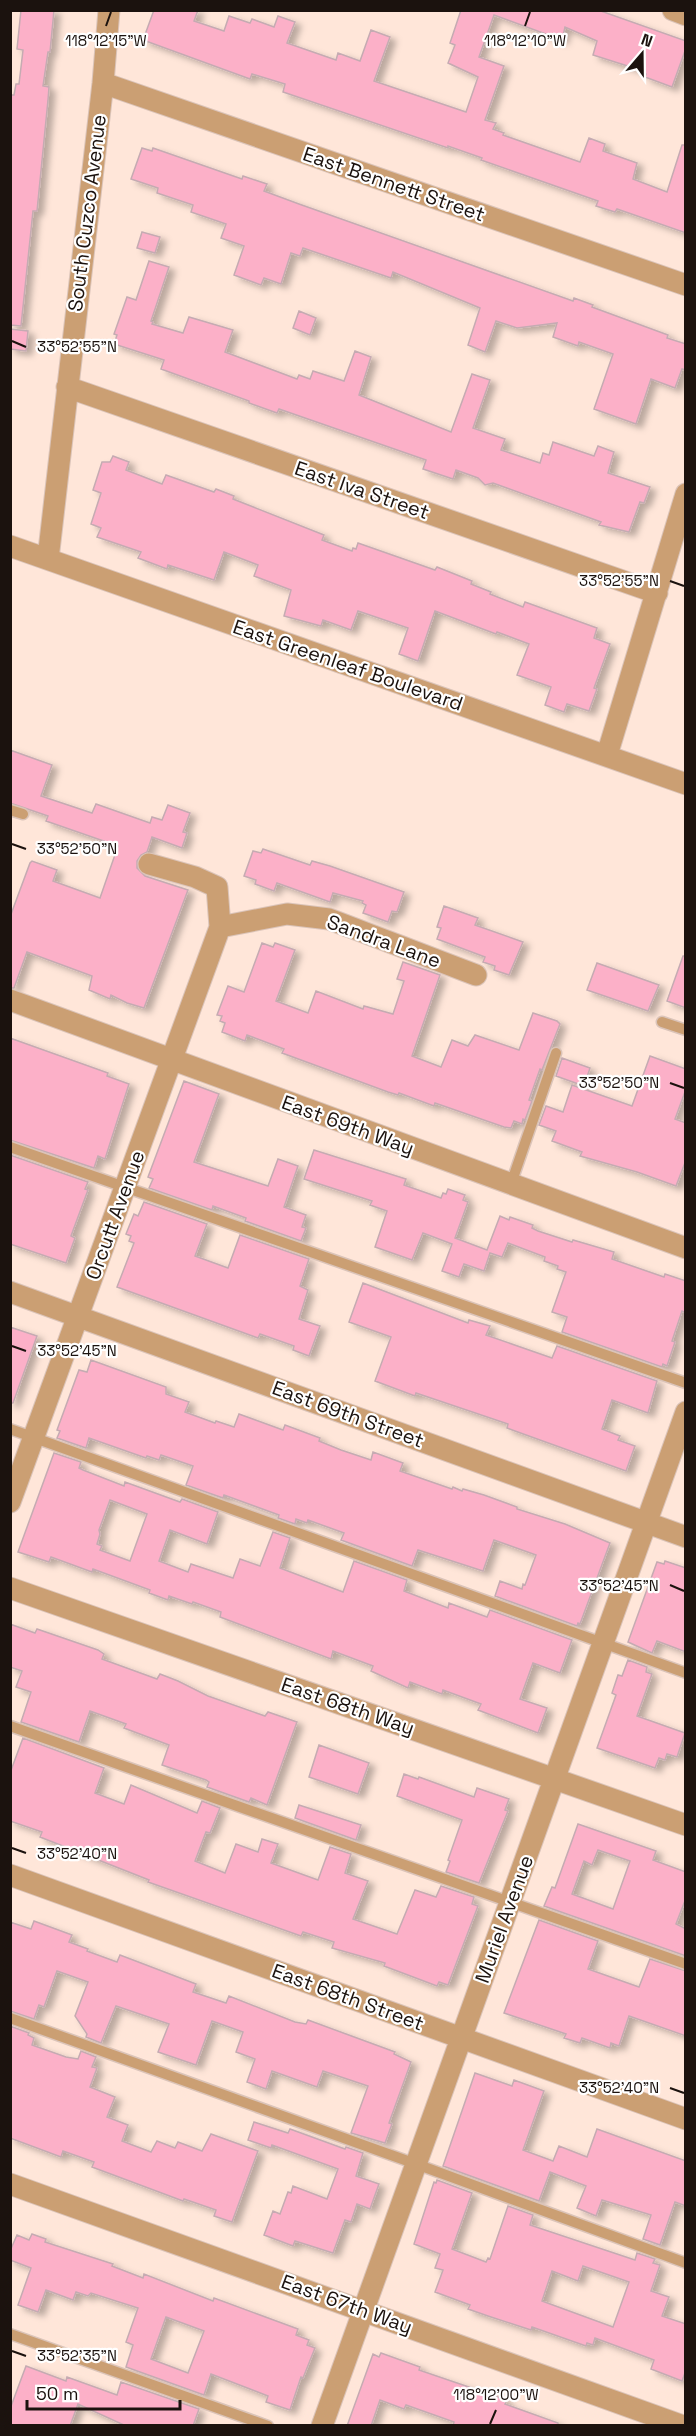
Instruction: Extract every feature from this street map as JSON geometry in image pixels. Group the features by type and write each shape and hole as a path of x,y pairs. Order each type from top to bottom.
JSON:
{"street":[{"name":"South Cuzco Avenue","path":"48,559 103,83 109,10"},
{"path":"673,10 686,15"},
{"name":"East Bennett Street","path":"103,83 686,285"},
{"name":"East Iva Street","path":"67,387 657,593"},
{"path":"607,756 686,494"},
{"name":"East Greenleaf Boulevard","path":"10,546 686,784"},
{"path":"149,864 195,877 217,887 220,927"},
{"name":"Sandra Lane","path":"220,927 287,914 329,919 476,975"},
{"name":"Orcutt Avenue","path":"10,1502 220,927"},
{"name":"East 69th Way","path":"10,1000 171,1061 686,1248"},
{"name":"East 69th Street","path":"10,1292 686,1537"},
{"name":"Muriel Avenue","path":"322,2426 686,1412"},
{"name":"East 68th Way","path":"10,1588 686,1825"},
{"name":"East 68th Street","path":"10,1875 686,2119"},
{"name":"East 67th Way","path":"10,2184 683,2426"}],"lane":[{"path":"10,810 24,814"},
{"path":"662,1022 686,1030"},
{"path":"511,1184 556,1053"},
{"path":"10,1147 686,1383"},
{"path":"10,1429 686,1673"},
{"path":"10,1726 510,1900 686,1964"},
{"path":"10,2018 416,2163 686,2263"},
{"path":"10,2334 268,2426"}],"building":[{"path":"21,10 54,10 50,52 48,52 43,86 49,87 37,211 33,211 21,326 10,325 10,95 14,95 16,84 19,84 23,50 17,49"},
{"path":"154,10 198,10 194,21 224,31 229,16 250,23 252,19 274,27 278,16 295,22 287,43 336,60 338,53 360,61 371,30 390,37 374,81 466,112 478,77 448,63 455,45 450,43 461,10 598,10 686,41 686,48 672,87 645,77 646,74 637,69 593,55 597,41 565,27 562,40 494,15 479,57 504,66 485,120 496,123 493,129 504,133 503,135 580,162 589,138 605,144 603,151 637,163 633,179 667,192 682,145 686,145 686,233 617,209 615,212 596,206 598,201 481,160 482,158 283,92 285,84 252,74 250,79 143,40"},
{"path":"142,148 152,151 153,148 242,179 243,176 267,184 264,191 573,301 574,298 668,335 667,338 686,344 686,370 682,369 675,388 651,379 636,424 594,409 613,354 579,342 578,346 553,337 557,323 517,328 496,321 485,352 468,345 480,308 393,272 391,278 303,248 300,256 291,253 281,284 264,278 261,285 234,275 244,246 221,238 226,224 191,212 193,205 157,193 158,188 131,179"},
{"path":"142,232 160,237 155,253 137,248"},
{"path":"149,261 169,267 151,321 152,324 183,333 189,317 233,330 225,352 297,379 299,375 310,379 313,371 344,381 355,351 371,357 359,395 451,432 472,374 490,380 473,428 505,439 501,450 540,463 543,453 549,455 553,442 594,456 598,446 614,452 608,473 650,487 644,503 640,502 629,532 599,525 601,522 493,483 485,485 478,478 456,470 453,479 423,469 426,460 279,409 277,413 249,403 249,401 161,369 164,360 114,344 117,335 114,334 127,297 136,300"},
{"path":"299,311 316,318 310,335 293,328"},
{"path":"10,329 28,331 26,351 10,349"},
{"path":"113,456 129,462 126,470 162,484 166,475 214,492 216,489 234,496 233,499 324,535 322,540 352,551 353,548 356,549 358,543 435,570 437,567 472,581 471,584 491,592 490,594 523,607 525,602 597,628 594,638 610,644 594,688 597,689 589,711 567,704 564,712 545,705 551,687 517,675 529,644 497,632 496,634 435,611 418,661 399,654 408,628 358,611 351,630 323,620 321,626 284,616 291,590 254,576 258,565 224,552 214,580 168,565 167,569 138,558 141,552 97,537 101,528 91,524 101,493 93,490 102,462 110,462"},
{"path":"10,750 52,765 41,796 92,813 96,804 150,823 152,817 162,820 168,805 190,813 183,832 187,833 182,848 152,837 147,852 137,861 137,868 145,876 188,890 144,1008 111,995 110,999 89,990 92,976 27,952 14,988 10,988 10,917 30,863 32,861 57,870 53,881 100,898 118,846 46,821 48,816 10,803"},
{"path":"263,849 310,865 312,861 330,866 404,892 397,912 392,911 388,922 363,913 366,905 362,903 363,901 333,893 330,902 277,883 274,891 255,884 256,880 244,876 253,851 261,853"},
{"path":"444,906 478,918 475,925 523,942 509,975 494,970 495,966 483,962 485,957 437,939 441,928 437,927"},
{"path":"262,943 273,947 275,943 295,950 276,1001 308,1013 316,991 363,1009 364,1006 393,1014 404,981 397,979 403,962 440,975 412,1056 441,1067 452,1040 468,1046 475,1035 519,1050 533,1013 557,1021 560,1024 542,1070 540,1069 529,1100 532,1101 525,1120 523,1119 522,1124 514,1121 511,1128 504,1127 435,1103 434,1106 399,1093 398,1095 388,1092 282,1053 284,1049 247,1035 245,1041 222,1032 225,1023 220,1021 222,1016 217,1015 228,986 244,992"},
{"path":"683,956 686,956 686,1008 667,1001"},
{"path":"597,963 659,985 648,1011 587,990"},
{"path":"10,1038 108,1073 107,1076 129,1084 105,1159 98,1156 94,1168 10,1140"},
{"path":"650,1056 686,1069 686,1089 675,1119 686,1123 686,1160 676,1186 580,1156 582,1152 552,1141 556,1131 539,1125 546,1106 563,1112 572,1085 632,1106"},
{"path":"562,1058 590,1068 584,1086 556,1076"},
{"path":"184,1081 219,1094 194,1162 268,1186 278,1159 298,1166 284,1207 306,1215 302,1227 306,1228 301,1241 245,1221 246,1218 213,1206 212,1210 149,1188 153,1179 148,1177"},
{"path":"314,1150 406,1179 404,1185 441,1198 448,1189 465,1195 463,1200 468,1202 455,1238 487,1250 500,1216 509,1220 510,1217 533,1225 532,1228 538,1231 614,1252 612,1259 664,1277 665,1274 686,1281 686,1313 682,1311 667,1366 663,1364 662,1367 562,1332 567,1317 552,1312 566,1272 544,1261 545,1257 508,1243 502,1257 490,1253 484,1271 464,1264 459,1277 442,1271 452,1244 423,1233 412,1260 375,1247 387,1211 370,1205 372,1201 304,1179"},
{"path":"10,1155 88,1182 85,1189 88,1190 71,1236 75,1238 66,1263 10,1244"},
{"path":"144,1202 207,1224 195,1256 228,1268 240,1235 309,1259 300,1286 308,1290 299,1319 320,1326 309,1356 293,1350 294,1346 260,1334 258,1338 117,1287 134,1243 129,1241 131,1236 126,1234 134,1214 138,1216"},
{"path":"363,1283 468,1323 469,1320 490,1326 486,1335 552,1358 557,1346 657,1381 648,1413 612,1400 602,1429 620,1436 618,1440 635,1446 626,1471 507,1428 508,1424 416,1393 415,1396 375,1381 391,1337 349,1322"},
{"path":"10,1327 37,1336 13,1403 10,1403"},
{"path":"91,1360 166,1387 166,1394 189,1402 185,1412 215,1423 216,1421 234,1427 239,1414 283,1430 285,1425 320,1438 319,1441 341,1450 371,1460 373,1452 403,1463 400,1471 452,1489 453,1487 484,1495 610,1543 580,1624 578,1623 577,1626 495,1596 500,1581 522,1589 536,1555 494,1540 483,1571 418,1550 412,1566 341,1540 344,1533 308,1520 307,1523 296,1519 295,1524 278,1518 279,1515 224,1495 223,1498 186,1485 193,1466 161,1455 159,1460 147,1456 146,1458 89,1438 86,1448 57,1438 60,1431 57,1430 79,1370 87,1372"},
{"path":"54,1453 81,1462 79,1468 124,1486 125,1482 180,1502 182,1499 218,1512 207,1544 170,1530 159,1561 188,1572 191,1564 233,1578 240,1559 260,1566 273,1532 290,1538 280,1568 343,1592 354,1561 407,1580 404,1591 448,1608 449,1603 487,1617 490,1610 572,1640 560,1673 533,1663 520,1699 547,1708 538,1733 478,1710 481,1704 443,1690 442,1694 410,1682 408,1688 371,1671 373,1666 333,1651 331,1659 220,1617 221,1612 193,1602 192,1604 169,1596 168,1600 149,1593 150,1590 93,1569 92,1572 51,1557 49,1562 18,1552","holes":["110,1500 147,1514 130,1561 100,1550 102,1546 97,1544 99,1530"]},
{"path":"665,1561 686,1568 686,1652 657,1641 652,1653 628,1642 657,1562 664,1564"},
{"path":"10,1624 35,1633 37,1629 98,1650 104,1654 102,1659 157,1679 160,1674 208,1696 265,1716 268,1712 297,1722 267,1805 251,1798 249,1802 207,1787 209,1782 206,1780 162,1765 169,1745 124,1728 126,1724 90,1711 79,1742 21,1722 31,1692 16,1687 22,1671 10,1667"},
{"path":"628,1660 647,1667 646,1672 652,1674 637,1716 685,1733 677,1757 667,1754 665,1760 659,1758 655,1768 597,1748 616,1695 612,1693 618,1675 622,1676"},
{"path":"23,1738 104,1768 95,1793 124,1804 131,1785 197,1813 202,1801 220,1808 210,1833 206,1832 195,1861 225,1873 236,1844 258,1852 262,1839 278,1844 271,1863 318,1880 330,1847 351,1854 345,1873 368,1881 353,1919 397,1934 415,1890 436,1897 441,1886 474,1897 472,1904 478,1906 448,1985 439,1982 437,1986 384,1966 385,1963 332,1948 334,1942 303,1932 301,1936 148,1882 149,1880 40,1837 42,1832 10,1821 10,1773"},
{"path":"319,1745 369,1763 358,1794 309,1777"},
{"path":"404,1774 418,1779 419,1777 474,1797 477,1788 509,1799 505,1810 508,1811 479,1883 446,1872 462,1820 397,1796"},
{"path":"299,1805 361,1825 356,1840 295,1818"},
{"path":"578,1824 656,1851 653,1860 686,1872 686,1898 676,1924 686,1929 686,1956 544,1906 552,1887 555,1888","holes":["598,1850 630,1861 613,1909 572,1894 584,1861 592,1865"]},
{"path":"539,1920 598,1941 588,1969 639,1987 650,1959 686,1971 686,2036 629,2016 619,2046 611,2043 610,2048 582,2038 580,2043 564,2038 566,2034 504,2013"},
{"path":"34,1921 72,1935 69,1942 88,1949 87,1951 117,1962 120,1955 196,1984 193,1992 226,2003 229,1996 295,2022 306,2024 308,2020 395,2052 394,2054 411,2062 389,2123 392,2124 385,2143 351,2133 368,2086 323,2071 317,2087 272,2071 266,2089 247,2082 255,2059 236,2052 243,2032 212,2021 196,2065 158,2052 169,2024 116,2006 101,2043 86,2037 87,2034 75,2016 88,1982 57,1971 44,2007 39,2005 34,2019 10,2011 10,1922 31,1929"},
{"path":"10,2026 29,2033 28,2035 34,2038 32,2045 66,2057 78,2059 81,2051 96,2057 92,2067 97,2068 90,2087 115,2097 107,2117 128,2125 122,2141 151,2152 157,2141 175,2148 178,2142 202,2151 211,2134 258,2151 232,2222 214,2216 216,2210 184,2199 183,2201 92,2167 94,2162 63,2151 61,2157 10,2138"},
{"path":"475,2073 512,2086 514,2080 544,2091 523,2150 553,2161 559,2146 587,2157 597,2129 686,2161 686,2206 675,2202 660,2245 643,2239 651,2215 602,2200 596,2216 577,2208 586,2186 550,2172 539,2201 443,2166"},
{"path":"254,2122 288,2133 290,2129 345,2149 346,2147 363,2153 356,2176 379,2184 370,2209 357,2204 351,2222 345,2220 333,2253 295,2241 293,2246 264,2235 273,2211 280,2214 288,2192 291,2193 293,2186 327,2199 338,2169 272,2145 271,2148 248,2140"},
{"path":"437,2180 472,2193 452,2249 486,2262 488,2258 490,2259 508,2206 533,2215 530,2225 635,2260 637,2253 655,2259 653,2263 660,2265 651,2291 669,2297 662,2316 686,2324 686,2370 682,2381 651,2369 654,2360 595,2338 593,2345 587,2343 586,2346 532,2327 531,2330 468,2309 470,2305 435,2292 443,2270 435,2268 440,2254 414,2244 434,2182 436,2183","holes":["583,2266 629,2282 613,2327 542,2301 552,2271 578,2281"]},
{"path":"32,2234 46,2239 45,2242 113,2264 112,2266 143,2278 144,2274 213,2301 214,2298 298,2329 296,2335 309,2340 307,2345 315,2348 303,2378 301,2377 290,2410 266,2402 268,2396 211,2374 204,2395 126,2367 133,2345 126,2342 138,2308 91,2293 88,2296 76,2292 73,2300 46,2290 38,2312 18,2305 31,2268 10,2260 10,2251 17,2235 29,2240","holes":["166,2317 204,2331 188,2373 151,2359"]},
{"path":"381,2353 420,2367 419,2370 507,2400 505,2404 558,2423 558,2426 453,2426 454,2422 406,2405 404,2409 380,2400 371,2426 347,2426 373,2354 379,2357"},
{"path":"26,2366 66,2381 67,2377 117,2395 121,2382 199,2409 193,2426 126,2426 78,2404 70,2426 10,2426 10,2409"}]}
